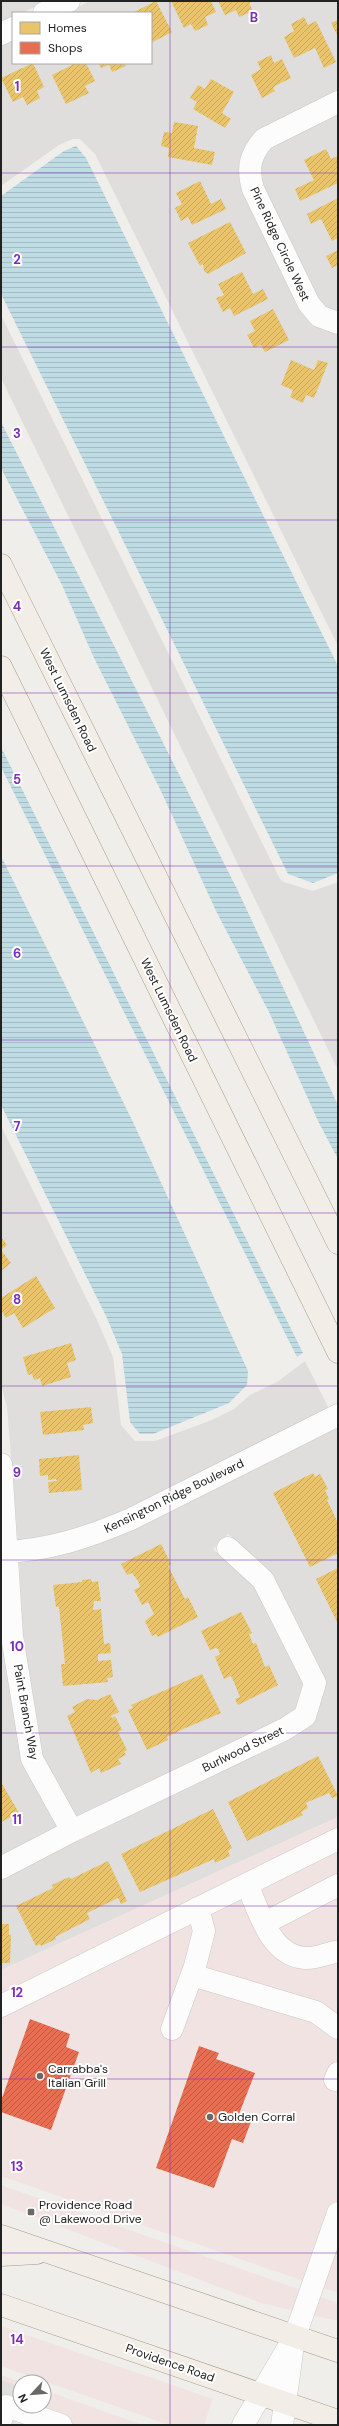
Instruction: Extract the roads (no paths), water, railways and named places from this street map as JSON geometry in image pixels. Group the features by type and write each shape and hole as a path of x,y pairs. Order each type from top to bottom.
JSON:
{"main road":[{"name":"West Lumsden Road","path":"1,565 338,1243"},
{"name":"West Lumsden Road","path":"1,667 338,1352"},
{"path":"1,2236 338,2351"},
{"path":"1,2255 46,2252"},
{"name":"Providence Road","path":"1,2305 338,2421"}],"street":[{"path":"46,12 69,1"},
{"path":"1,34 12,28"},
{"name":"Pine Ridge Circle West","path":"338,102 264,139 255,149 250,161 249,175 253,189 309,304 319,316 338,323"},
{"name":"Kensington Ridge Boulevard","path":"5,1552 38,1549 68,1543 125,1522 338,1415"},
{"name":"Paint Branch Way","path":"1,1464 5,1552 12,1636 32,1759 72,1831"},
{"name":"Burlwood Street","path":"1,1868 72,1831 278,1732 305,1716 315,1683 263,1580 228,1548"},
{"path":"1,2006 247,1884 337,1843"},
{"path":"247,1884 265,1923 279,1948 290,1955 306,1959 337,1954"},
{"path":"265,1923 338,1885"},
{"path":"172,2029 192,1975 204,1931 198,1908"},
{"path":"192,1975 316,2012 338,2028"},
{"path":"282,2425 295,2336 338,2213"},
{"path":"243,2425 295,2336"},
{"path":"1,2420 6,2406 61,2425"}],"water":[{"path":"76,146 86,158 338,666 338,873 313,883 288,874 1,294 1,196 64,151"},
{"path":"1,422 238,891 338,1105 338,1159 318,1121 269,1012 216,911 160,789 94,658 62,585 1,468"},
{"path":"1,747 303,1353 297,1357 1,767"},
{"path":"1,856 133,1122 248,1371 247,1385 229,1403 153,1434 140,1434 130,1422 122,1354 106,1316 1,1105"}],"place":[{"name":"Carrabba's Italian Grill","path":"40,2076"},
{"name":"Golden Corral","path":"210,2117"},
{"name":"Providence Road @ Lakewood Drive","path":"31,2212"}]}
